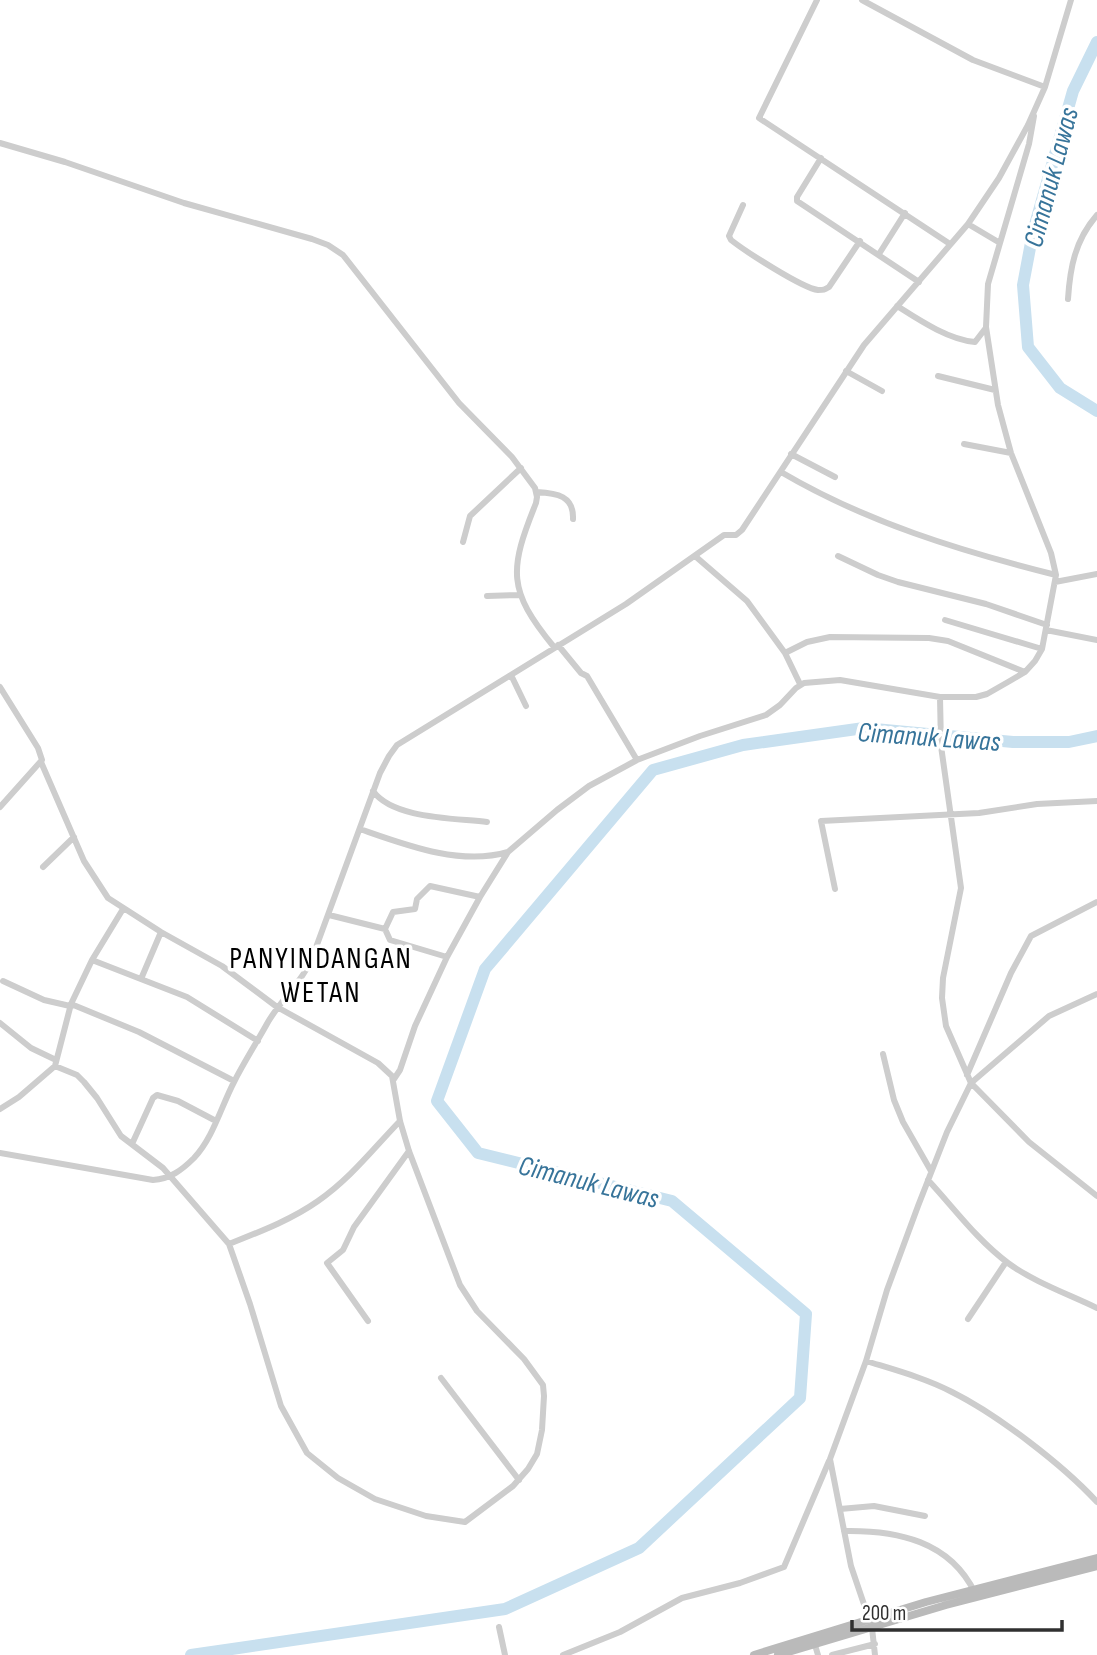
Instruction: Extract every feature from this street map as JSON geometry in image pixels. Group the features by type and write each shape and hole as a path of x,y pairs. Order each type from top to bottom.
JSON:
{"main road":[{"path":"1066,1569 1097,1558"},
{"path":"756,1655 871,1628 973,1589 1066,1569 1097,1566"},
{"path":"779,1655 814,1641"}],"street":[{"path":"817,0 759,115 761,121 950,244"},
{"path":"862,0 973,60 1045,87"},
{"path":"173,1181 196,1156 234,1081 277,1007 306,972 373,791 386,761 397,745 626,604 726,534 740,533 863,345 916,279 968,224 1003,172 1045,87 1071,0"},
{"path":"394,1080 447,957 508,852 589,786 637,760 766,715 800,684 817,680 840,680 940,697 976,697 987,694 1025,672 1035,661 1042,649 1056,578 1051,553 1012,453 995,390 986,327 988,284 1029,144 1034,111"},
{"path":"0,143 184,203 328,245 343,256 459,403 498,441 537,492 536,503 519,545 517,578 520,595 532,620 581,673 587,676 637,760"},
{"path":"821,158 797,199 916,279"},
{"path":"743,205 730,230 731,240 774,268 814,289 825,290 829,287 860,241"},
{"path":"879,254 905,214"},
{"path":"1068,299 1073,254 1097,215"},
{"path":"968,224 1000,243"},
{"path":"897,306 963,340 975,342 986,327"},
{"path":"846,371 882,391"},
{"path":"938,376 995,390"},
{"path":"964,444 1012,453"},
{"path":"791,454 835,477"},
{"path":"463,542 470,516 521,468"},
{"path":"781,472 832,500 879,521 961,549 1056,578 1097,574"},
{"path":"537,492 567,499 573,509 573,519"},
{"path":"695,556 747,601 785,653 800,684"},
{"path":"838,556 898,582 986,604 1046,628 1097,640"},
{"path":"487,596 520,595"},
{"path":"945,620 1042,649"},
{"path":"785,653 807,642 830,637 929,638 948,641 1025,672"},
{"path":"511,675 526,706"},
{"path":"0,687 38,748 41,762 84,861 108,898 222,966 277,1007 386,1068 394,1080 400,1121 409,1150 466,1296 493,1329 524,1359 543,1385 542,1430 537,1454 519,1480 465,1522 444,1521 375,1499 338,1478 315,1460 302,1446 281,1406 229,1244 155,1160 116,1130 97,1098 77,1075 31,1048 0,1023"},
{"path":"940,697 941,747 961,888 943,978 942,998 946,1026 971,1083 1029,1142 1097,1196"},
{"path":"0,807 41,762"},
{"path":"373,791 382,801 404,811 487,822"},
{"path":"835,889 821,821 983,812 1037,804 1097,801"},
{"path":"360,829 397,841 471,858 486,858 508,852"},
{"path":"43,867 74,837"},
{"path":"447,957 390,940 385,929 393,912 415,909 417,898 430,886 480,897"},
{"path":"967,1075 1029,938 1041,929 1097,902"},
{"path":"0,1109 19,1097 55,1063 70,1005 92,960 123,909"},
{"path":"329,915 385,929"},
{"path":"141,979 161,932"},
{"path":"92,960 187,997 258,1041"},
{"path":"3,981 44,1000 70,1005 139,1032 234,1081"},
{"path":"563,1655 620,1632 682,1598 740,1583 784,1567 830,1459 866,1361 887,1290 931,1172 971,1083 1049,1016 1097,994"},
{"path":"883,1055 899,1111 931,1172"},
{"path":"132,1144 153,1098 157,1095 178,1101 216,1121"},
{"path":"229,1244 278,1223 319,1200 356,1169 400,1121"},
{"path":"368,1321 327,1263 344,1248 354,1227 409,1150"},
{"path":"0,1153 144,1180 173,1181"},
{"path":"928,1180 976,1236 1006,1262 1097,1308"},
{"path":"968,1320 1006,1262"},
{"path":"866,1361 925,1379 975,1405 1051,1461 1097,1503"},
{"path":"441,1378 519,1480"},
{"path":"830,1459 854,1577 871,1628 875,1655"},
{"path":"840,1509 874,1506 925,1516"},
{"path":"844,1531 883,1532 927,1544 950,1559 973,1589"},
{"path":"499,1627 505,1655"},
{"path":"832,1655 871,1628"},
{"path":"814,1641 818,1655"}],"waterway":[{"name":"Cimanuk Lawas","path":"1097,42 1073,91 1033,232 1023,285 1028,347 1060,388 1097,411"},
{"name":"Cimanuk Lawas","path":"191,1655 505,1609 639,1548 800,1398 806,1314 672,1201 478,1153 437,1101 485,969 653,770 743,745 864,728 1013,742 1069,742 1097,736"}],"district":[{"name":"PANYINDANGAN WETAN","path":"321,975"}]}
